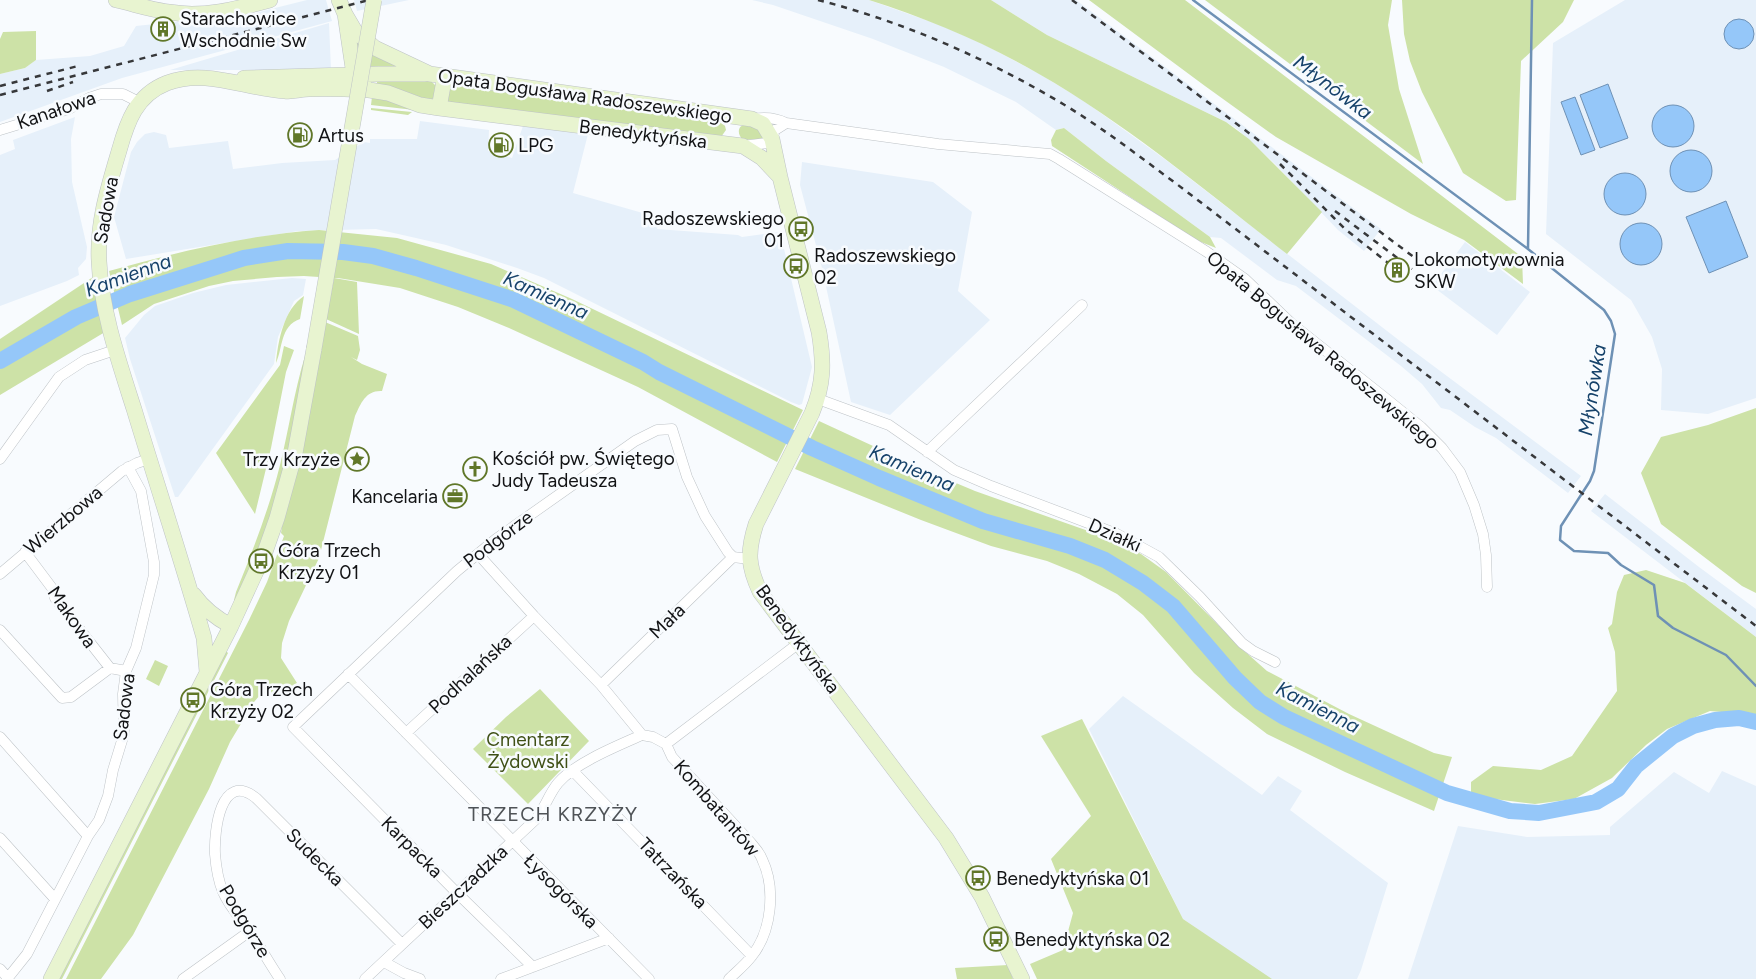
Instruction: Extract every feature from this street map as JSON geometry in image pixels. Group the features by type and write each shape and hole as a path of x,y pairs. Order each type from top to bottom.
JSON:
{"street":[{"path":"116,0 170,13 195,14 221,12 270,0"},
{"path":"51,979 229,631 252,583 277,518 295,453 374,0"},
{"path":"342,7 354,75 360,84 369,90"},
{"name":"Opata Bogusława Radoszewskiego","path":"342,7 355,31 375,48 430,74 734,117 780,120 786,123 938,144 1050,154 1208,252 1245,279 1292,324 1421,427 1442,448 1460,472 1474,505 1483,534 1488,568 1486,587"},
{"path":"230,80 271,77 430,74"},
{"path":"439,108 445,75"},
{"name":"Sadowa","path":"207,672 204,638 200,621 116,350 100,272 99,239 104,202 126,124 139,102 156,88 184,78 230,80"},
{"path":"230,80 285,91 309,89 369,90"},
{"name":"Benedyktyńska","path":"369,90 388,94 420,105 439,108 737,145 762,158 780,177"},
{"name":"Kanałowa","path":"0,130 69,109 101,94 122,94 139,102"},
{"path":"734,117 737,145"},
{"name":"Benedyktyńska","path":"752,119 763,124 772,139 822,346 823,376 815,406 756,524 750,542 749,559 752,576 760,592 946,838 982,898 1022,979"},
{"path":"772,139 775,130 786,123"},
{"name":"Opata Bogusława Radoszewskiego","path":"737,145 767,143 772,139"},
{"path":"927,452 1080,308"},
{"path":"0,459 59,377 85,360 116,350"},
{"name":"Działki","path":"815,406 888,425 961,473 1116,534 1151,552 1200,597 1242,643 1275,662"},
{"name":"Podgórze","path":"293,727 457,571 496,538 635,441 656,430 672,429 687,477 705,516 733,558"},
{"path":"128,467 149,459"},
{"name":"Sadowa","path":"8,979 27,954 88,836 99,820 108,796 113,770 124,734 123,694 126,672 136,648 154,567 141,490 128,467"},
{"name":"Wierzbowa","path":"0,574 128,467"},
{"name":"Makowa","path":"25,552 52,588 55,598 110,668"},
{"path":"478,554 534,616 601,685 642,735 653,737 666,744 799,643"},
{"path":"733,558 749,559"},
{"name":"Mała","path":"601,685 733,558"},
{"name":"Sadowa","path":"190,590 206,609 229,631"},
{"name":"Podhalańska","path":"406,733 534,616"},
{"path":"200,621 212,630 229,631"},
{"path":"0,630 62,698 71,697 110,668 126,672"},
{"name":"Łysogórska","path":"348,674 649,979"},
{"name":"Karpacka","path":"293,727 456,892 534,966"},
{"name":"Bieszczadzka","path":"365,979 542,812 550,793 572,770 642,735"},
{"path":"0,737 88,836"},
{"name":"Kombatantów","path":"666,744 672,757 751,843 762,859 768,875 770,894 769,915 762,938 752,956 729,979"},
{"name":"Tatrzańska","path":"572,770 752,956"},
{"name":"Sudecka","path":"224,803 230,794 236,791 242,790 250,793 402,944"},
{"name":"Podgórze","path":"224,803 219,813 215,834 215,856 218,874 230,903 280,979"},
{"path":"0,838 55,899"},
{"path":"183,979 250,931"},
{"path":"501,979 609,938"},
{"path":"384,962 404,974 420,979"},
{"path":"0,969 8,979"}],"shaded area":[{"path":"307,0 326,0 332,21 122,78 0,122 0,74 25,68 36,60 90,56 124,46 136,26 183,21 219,22"},
{"path":"354,0 409,0 357,11"},
{"path":"752,0 869,0 940,25 983,44 1038,73 1084,101 1166,160 1400,341 1581,476 1568,493 1496,438 1475,427 1450,410 1441,408 1422,384 1401,366 1296,286 1277,280 1221,238 1210,237 1064,128 1056,130 1016,102 944,67 873,39 773,5"},
{"path":"991,0 1076,0 1381,229 1364,251 1338,230 1276,165 1237,129 1047,35"},
{"path":"1625,0 1756,0 1756,398 1708,414 1661,410 1662,369 1652,337 1631,300 1546,234 1553,43"},
{"path":"329,23 331,70 170,70"},
{"path":"75,117 71,139 72,182 87,247 86,259 78,268 79,275 0,306 0,155 15,149 13,140"},
{"path":"420,121 489,130 488,151 512,158 523,126 588,134 573,193 660,218 657,229 738,235 742,237 780,232 812,367 802,404 799,405 791,402 544,278 446,245 376,229 298,231 126,259 114,217 131,152 145,134 154,132 166,135 169,148 228,141 233,169 282,163 335,160 364,142 370,143 370,139 417,139"},
{"path":"802,162 933,182 972,212 958,291 990,320 890,415 851,402 822,268 800,185"},
{"path":"1465,242 1530,292 1497,335 1432,286"},
{"path":"292,278 306,279 303,295 294,301 278,337 274,364 178,497 175,497 130,359 125,338 144,315 155,306 193,293 226,285"},
{"path":"1605,494 1756,609 1756,637 1591,511"},
{"path":"1123,696 1262,795 1278,776 1302,791 1290,810 1388,883 1357,979 1270,979 1183,919 1089,729"},
{"path":"1722,771 1756,786 1756,979 1408,979 1458,826 1527,837 1610,835 1610,827 1674,772 1709,793"}],"green space":[{"path":"869,0 991,0 1047,35 1226,122 1249,139 1322,212 1287,254 1166,160 1072,94 1019,63 977,42 913,15"},
{"path":"1089,0 1185,0 1522,257 1523,284 1464,240 1411,214 1276,137"},
{"path":"1205,0 1392,0 1388,25 1399,89 1423,164"},
{"path":"1402,0 1574,0 1563,22 1521,61 1516,200 1506,201 1463,173 1422,92 1410,61 1404,34"},
{"path":"36,31 36,60 25,68 0,74 0,39 3,32"},
{"path":"354,38 407,70 366,68 360,64"},
{"path":"379,80 431,81 437,89 434,98 430,100 377,85"},
{"path":"449,84 720,121 726,130 721,137 449,103 446,99"},
{"path":"372,97 380,98 414,110 371,105"},
{"path":"371,108 412,112 408,115 371,110"},
{"path":"746,124 757,128 765,139 743,140 739,130 741,126"},
{"path":"1064,128 1210,237 1216,248 1196,240 1052,146 1051,140 1056,130"},
{"path":"319,230 397,238 491,264 572,299 803,410 777,462 638,387 509,328 458,307 400,288 338,278 277,277 233,281 209,286 154,304 122,325 109,271 213,245 292,232"},
{"path":"93,277 105,332 0,395 0,339"},
{"path":"334,278 357,282 359,334 326,319"},
{"path":"304,296 300,319 294,322 285,332 276,363 283,326 291,309"},
{"path":"325,322 358,336 360,350 357,360 351,357 362,364 387,374 382,391 376,391 368,395 355,416 319,558 289,621 282,643 281,658 297,683 284,691 260,695 254,702 230,742 209,789 133,935 101,979 66,979 267,582 284,536 281,533 285,508"},
{"path":"284,346 294,350 286,372 271,448 255,514 216,453 280,365"},
{"path":"305,356 291,445 271,517 236,603 234,600 236,592 276,481"},
{"path":"1756,408 1756,593 1742,586 1661,524 1641,473 1661,437 1708,425"},
{"path":"819,421 975,491 1111,539 1141,554 1166,572 1241,648 1267,671 1349,714 1434,753 1452,757 1434,811 1345,772 1267,734 1233,708 1194,673 1143,615 1117,594 1079,574 1047,561 991,546 795,469"},
{"path":"1646,570 1685,583 1756,637 1756,715 1710,711 1667,729 1646,745 1612,778 1574,799 1535,804 1494,799 1471,793 1471,782 1493,766 1541,770 1572,756 1617,691 1615,652 1608,628 1612,624 1617,592 1624,575"},
{"path":"225,650 228,653 62,979 58,979"},
{"path":"155,660 168,666 159,686 146,679"},
{"name":"Cmentarz Żydowski","path":"540,689 589,741 528,804 473,749 506,717"},
{"path":"1082,719 1183,919 1272,979 1037,979 1030,964 1063,950 1073,913 1051,859 1091,816 1041,736"},
{"path":"1008,965 1013,979 957,979 955,968"}],"water":[{"path":"1739,19 1750,23 1754,34 1750,45 1739,49 1728,45 1724,34 1728,23"},
{"path":"1608,84 1628,138 1600,148 1580,95"},
{"path":"1575,97 1595,150 1581,155 1561,102"},
{"path":"1669,105 1677,105 1688,111 1694,126 1688,141 1677,147 1669,147 1658,141 1652,130 1652,122 1658,111"},
{"path":"1687,150 1695,150 1706,156 1712,171 1706,186 1695,192 1687,192 1676,186 1670,175 1670,167 1676,156"},
{"path":"1621,173 1629,173 1640,179 1646,194 1640,209 1629,215 1621,215 1610,209 1604,198 1604,190 1610,179"},
{"path":"1726,201 1748,257 1709,273 1686,217"},
{"path":"1637,223 1645,223 1656,229 1662,244 1656,259 1645,265 1637,265 1626,259 1620,248 1620,240 1626,229"}],"waterway":[{"name":"Młynówka","path":"1193,0 1528,249 1604,310 1611,321 1615,334 1594,471 1590,481 1561,526 1560,540 1574,551 1608,553 1621,565 1654,585 1658,616 1673,628 1726,655 1756,686"},
{"path":"1528,248 1532,0"},
{"name":"Kamienna","path":"0,361 76,317 130,294 244,258 288,251 343,252 373,256 514,300 643,362 659,372 812,448 879,478 983,521 1070,546 1105,560 1143,583 1173,606 1235,678 1260,702 1284,717 1447,793 1510,811 1539,813 1596,802 1618,789 1636,766 1673,736 1693,726 1715,720 1739,718 1756,722"}],"railway":[{"path":"0,95 369,0"},
{"path":"818,0 882,19 944,43 1034,87 1092,123 1178,185 1756,626"},
{"path":"1072,0 1419,261"},
{"path":"0,86 78,66"},
{"path":"47,91 73,82"},
{"path":"1280,164 1345,229 1406,277"},
{"path":"1335,211 1412,269"}],"place":[{"name":"Starachowice Wschodnie Sw","path":"163,29"},
{"name":"Artus","path":"300,135"},
{"name":"LPG","path":"501,145"},
{"name":"Radoszewskiego 01","path":"801,229"},
{"name":"Radoszewskiego 02","path":"796,266"},
{"name":"Lokomotywownia SKW","path":"1397,270"},
{"name":"Trzy Krzyże","path":"357,459"},
{"name":"Kościół pw. Świętego Judy Tadeusza","path":"475,469"},
{"name":"Kancelaria","path":"455,496"},
{"name":"Góra Trzech Krzyży 01","path":"261,561"},
{"name":"Góra Trzech Krzyży 02","path":"193,700"},
{"name":"Benedyktyńska 01","path":"978,878"},
{"name":"Benedyktyńska 02","path":"996,939"}],"district":[{"name":"TRZECH KRZYŻY","path":"553,814"}]}
